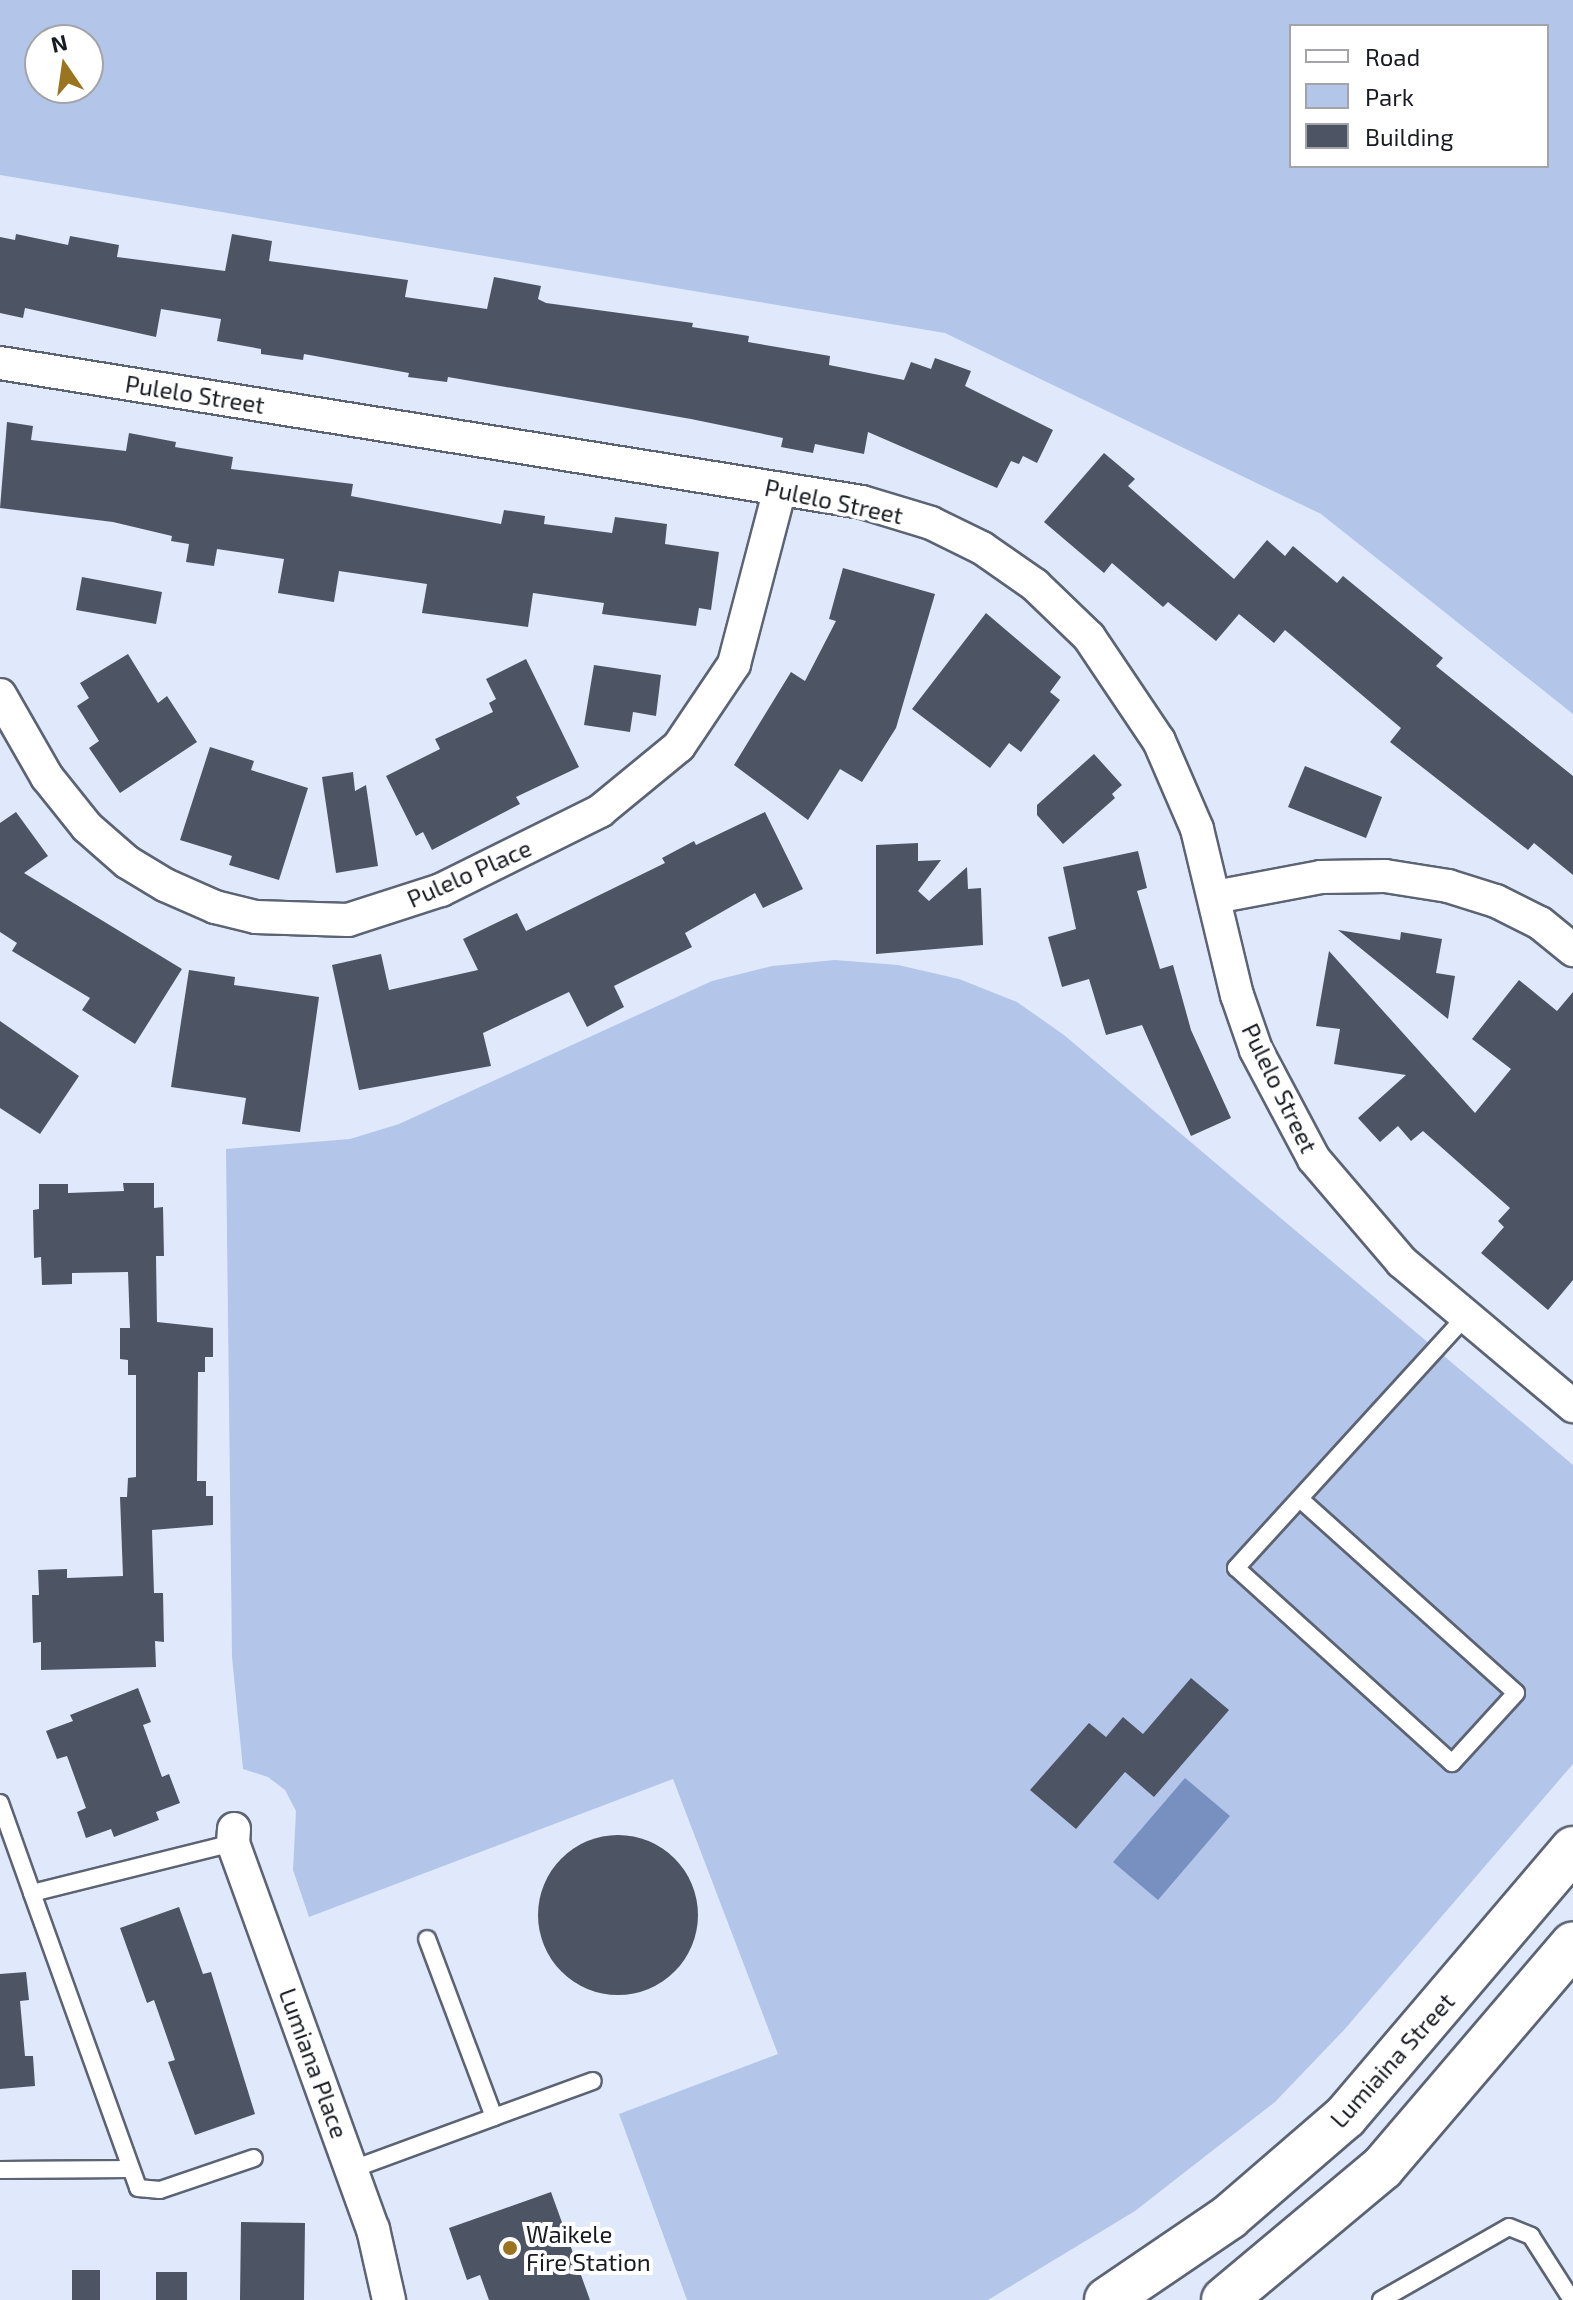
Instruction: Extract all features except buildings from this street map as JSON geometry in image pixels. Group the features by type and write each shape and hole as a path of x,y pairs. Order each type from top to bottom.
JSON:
{"main road":[{"name":"Lumiaina Street","path":"1107,2300 1229,2217 1345,2117 1573,1849"},
{"path":"1224,2300 1382,2168 1573,1944"}],"street":[{"name":"Pulelo Street","path":"0,363 862,502 931,523 982,548 1035,585 1089,637 1131,693 1184,792 1215,897 1237,995 1256,1050 1314,1159 1402,1262 1573,1406"},
{"name":"Pulelo Place","path":"0,695 47,777 87,827 127,862 165,885 215,907 256,917 348,920 441,890 600,811 679,746 734,664 780,489"},
{"path":"1215,897 1321,877 1385,876 1448,886 1496,901 1540,923 1573,950"},
{"name":"Lumiana Place","path":"233,1836 353,2169 389,2300"}],"lane":[{"path":"1300,1499 1516,1693 1452,1763 1236,1568 1467,1315"},
{"path":"0,1803 138,2188 160,2190 254,2158"},
{"path":"32,1893 233,1836"},
{"path":"427,1939 494,2117"},
{"path":"353,2169 593,2081"},
{"path":"0,2170 131,2169"},
{"path":"1381,2300 1509,2227 1531,2236 1572,2300"}],"green space":[{"path":"0,0 1573,0 1573,714 1321,514 945,333 0,175"},
{"path":"835,960 898,965 959,979 1017,1002 1064,1035 1573,1465 1573,1764 1344,2030 1275,2102 1135,2211 988,2300 687,2300 619,2114 778,2054 673,1779 309,1917 293,1870 296,1811 285,1790 268,1777 243,1769 232,1657 226,1149 350,1139 399,1124 712,981 772,966"}],"shaded area":[{"path":"1185,1778 1230,1816 1158,1900 1113,1862"}],"place":[{"name":"Waikele Fire Station","path":"510,2248"}]}
